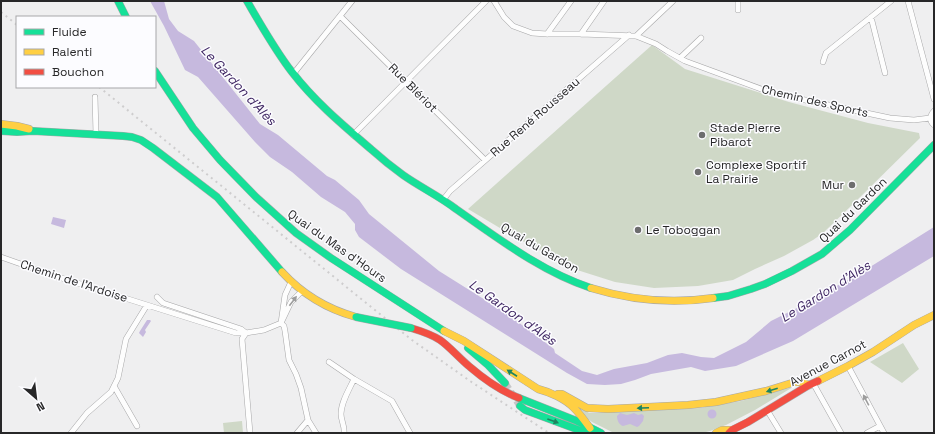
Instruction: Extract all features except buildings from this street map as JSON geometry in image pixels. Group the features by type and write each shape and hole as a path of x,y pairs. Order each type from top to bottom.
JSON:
{"main road":[{"path":"118,1 126,16"},
{"name":"Quai du Gardon","path":"246,1 271,41 305,87 336,120 396,171 443,200 532,260 556,274 594,289 624,296 682,301 725,296 750,290 787,274 825,252 851,229 934,145"},
{"name":"Quai du Mas d'Hours","path":"156,73 193,128 220,160 269,210 296,233 331,258 445,331 464,341 538,389 560,398 573,407 589,430"},
{"path":"1,124 17,126 33,131"},
{"path":"1,131 96,134 132,137 141,140 217,198 291,282 301,292 313,300 334,310 356,317 411,328 426,333 440,340 471,368 510,394 589,430"},
{"name":"Avenue Carnot","path":"716,433 722,430 730,431 748,422 811,384 873,352 914,325 934,315"},
{"name":"Quai du Mas d'Hours","path":"445,331 488,365 505,384"},
{"path":"546,391 562,394 587,408 594,410 716,402 766,391 795,382 811,384"},
{"path":"520,406 525,410 601,433"}],"street":[{"path":"294,73 352,1"},
{"path":"353,135 486,1"},
{"name":"Chemin des Sports","path":"494,1 504,17 514,26 532,33 636,36 656,44 680,58 772,93 890,118 914,120 930,118"},
{"path":"547,34 571,1"},
{"path":"581,34 604,1"},
{"path":"636,36 674,1"},
{"path":"738,1 738,10"},
{"path":"823,62 826,54 892,1"},
{"path":"908,1 934,99"},
{"name":"Rue Blériot","path":"340,16 485,160"},
{"path":"871,17 885,73"},
{"name":"Rue René Rousseau","path":"443,200 450,190 629,35"},
{"path":"680,58 701,38"},
{"path":"95,97 96,134"},
{"path":"934,111 930,118 934,125"},
{"name":"Chemin de l'Ardoise","path":"1,257 52,275 236,333 246,334"},
{"path":"291,282 285,295 281,323 284,326 289,360 296,374 308,420 316,433"},
{"path":"250,433 242,339 246,334 264,330 281,323 292,302 301,292"},
{"path":"157,297 163,303 241,329 246,334"},
{"path":"71,433 87,413 111,392 118,378 126,339 147,305"},
{"path":"329,362 354,379 392,401 410,433"},
{"path":"848,366 884,433"},
{"path":"344,433 345,430 341,416 342,405 354,379"},
{"path":"811,384 841,433"},
{"path":"114,386 137,426"},
{"path":"767,410 781,433"},
{"path":"297,433 308,420"},
{"path":"867,433 880,426"}],"green space":[{"name":"Complexe Sportif La Prairie","path":"652,45 685,69 789,102 868,123 919,133 920,138 823,233 813,240 784,256 733,280 698,286 654,288 615,282 574,269 515,237 468,209"},
{"path":"903,343 919,369 902,383 870,362"},
{"path":"793,387 755,410 726,425 702,433 614,433 592,422 574,405 580,406 589,413 700,408 741,401"},
{"path":"242,421 243,433 224,433 223,423"}],"shaded area":[{"path":"150,1 164,1 169,19 178,31 194,41 260,124 278,135 327,176 335,180 359,200 369,214 439,271 506,313 554,349 555,353 582,371 597,375 614,369 647,363 668,355 682,353 714,358 746,342 771,321 862,272 934,227 934,256 793,341 736,366 705,371 691,367 651,374 621,384 587,384 401,269 359,237 355,230 355,224 345,212 321,197 292,172 270,157 198,77 185,70"},
{"path":"53,217 66,220 64,228 51,224"},
{"path":"147,320 151,321 145,330 146,332 143,337 139,333"},
{"path":"712,409 717,414 712,419 707,414"},
{"path":"620,413 627,415 634,413 638,415 642,414 644,416 643,421 637,427 630,424 623,426 617,419 617,416"}],"tunnel":[{"path":"505,383 520,406"}],"railway":[{"path":"1,12 16,24"},
{"path":"100,88 412,340 470,381 549,433"}],"traffic: fast":[{"path":"118,1 126,16"},
{"path":"247,1 268,37 301,83 330,113 383,160 416,184 443,200 521,254 555,273 591,288"},
{"path":"156,72 193,128 220,160 256,197 296,233 331,258 444,331"},
{"path":"1,131 33,131 123,136 141,140 217,197 282,272"},
{"path":"713,298 728,296 765,284 822,254 850,230 934,145"},
{"path":"356,317 411,328"},
{"path":"468,348 488,365 505,383"},
{"path":"519,398 577,421 601,433"},
{"path":"520,406 525,410 587,433"}],"traffic: slow":[{"path":"1,124 29,129"},
{"path":"282,272 298,288 316,300 335,310 356,317"},
{"path":"591,288 651,300 682,301 713,298"},
{"path":"818,381 873,352 914,325 934,315"},
{"path":"444,331 464,341 538,389 562,399 576,410 590,428"},
{"path":"558,394 562,394 587,408 608,409 716,402 766,391 795,382 801,382 809,385"},
{"path":"716,433 722,430 732,430"}],"traffic: jam":[{"path":"411,328 430,334 440,340 481,376 499,388 519,398"},
{"path":"729,433 818,381"}],"place":[{"name":"Stade Pierre Pibarot","path":"702,135"},
{"name":"Complexe Sportif La Prairie","path":"698,172"},
{"name":"Mur","path":"852,185"},
{"name":"Le Toboggan","path":"638,230"}],"water label":[{"name":"Le Gardon d'Alès","path":"239,85"},
{"name":"Le Gardon d'Alès","path":"825,291"},
{"name":"Le Gardon d'Alès","path":"513,312"}]}
